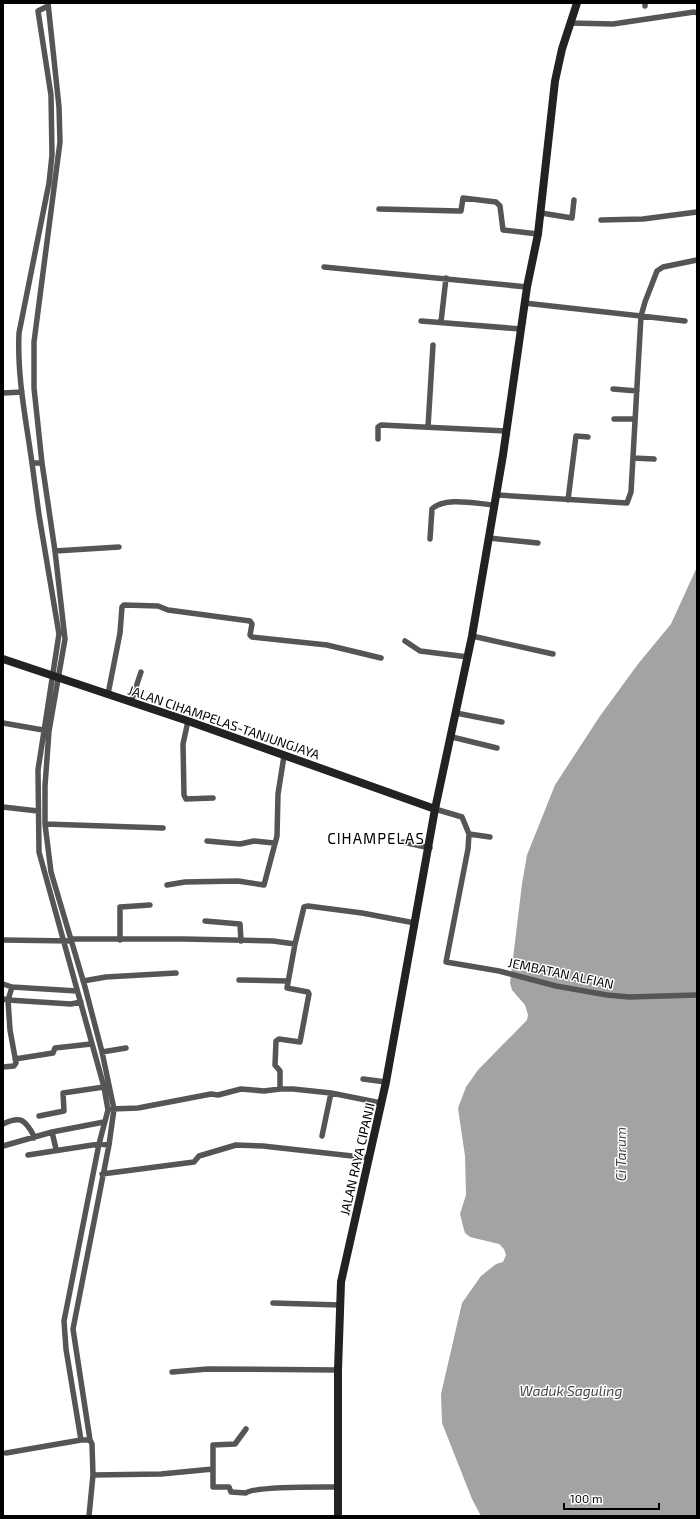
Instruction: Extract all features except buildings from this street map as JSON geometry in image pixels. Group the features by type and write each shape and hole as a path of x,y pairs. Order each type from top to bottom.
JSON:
{"main road":[{"name":"JALAN RAYA CIPANJI","path":"338,1516 338,1370 340,1305 344,1265 382,1103 430,848 435,810 468,658 495,505 524,303 538,234 555,81 570,23 577,3"},
{"name":"JALAN CIHAMPELAS-TANJUNGJAYA","path":"3,659 188,721 435,810"}],"street":[{"path":"43,852 45,824 42,771 50,731 59,634 37,463 22,392 19,370 19,333 49,183 52,155 51,95 45,47 39,16 45,7"},
{"path":"45,7 59,107 60,142 34,342 34,388 37,463 46,525 55,550 65,639 43,730 42,771 38,811 43,852 68,941 82,981 102,1052 111,1110 109,1145 102,1174 73,1329 93,1458 89,1516"},
{"path":"570,23 613,24 694,12 697,13"},
{"path":"378,209 459,211 461,210 463,198 496,202 500,206 502,230 538,234"},
{"path":"540,213 572,218 574,200"},
{"path":"601,220 643,219 697,212"},
{"path":"496,495 627,503 630,497 633,458 641,316 645,302 657,271 663,267 697,260"},
{"path":"324,267 527,287"},
{"path":"442,322 446,278"},
{"path":"524,303 685,321"},
{"path":"421,321 521,329"},
{"path":"428,427 432,345"},
{"path":"613,389 637,391"},
{"path":"3,393 22,392"},
{"path":"614,419 635,419"},
{"path":"378,439 378,427 380,425 506,431"},
{"path":"568,500 576,436 588,437"},
{"path":"633,458 654,458"},
{"path":"430,539 432,509 438,504 450,502 495,505"},
{"path":"489,538 538,543"},
{"path":"55,550 120,547"},
{"path":"108,694 120,633 122,607 124,605 158,606 168,610 250,621 252,624 250,635 252,637 328,645 381,658"},
{"path":"472,636 552,654"},
{"path":"405,641 420,651 468,658"},
{"path":"131,702 140,672"},
{"path":"456,713 502,722"},
{"path":"188,721 183,744 184,796 186,799 213,798"},
{"path":"3,723 43,730"},
{"path":"452,737 497,748"},
{"path":"167,885 185,882 238,881 264,886 277,836 278,794 284,756"},
{"path":"3,807 38,811"},
{"path":"435,810 462,817 470,834 490,837"},
{"path":"45,824 163,828"},
{"name":"JEMBATAN ALFIAN","path":"470,834 446,961 499,971 556,986 607,995 629,997 697,995"},
{"path":"207,841 240,844 254,841 274,843"},
{"path":"403,842 430,848"},
{"path":"120,940 120,907 150,905"},
{"path":"280,1089 280,1071 275,1065 276,1041 279,1039 300,1042 309,994 308,992 288,988 295,944 304,908 306,906 362,913 415,923"},
{"path":"205,921 240,924 241,941"},
{"path":"3,940 68,941 183,939 273,941 295,944"},
{"path":"68,941 77,991 111,1110 104,1122 99,1144 64,1321 66,1349 81,1440"},
{"path":"82,981 106,977 176,973"},
{"path":"239,980 288,981"},
{"path":"3,984 12,987 77,991"},
{"path":"3,1067 14,1066 16,1063 6,1000 12,987"},
{"path":"6,1000 71,1004 81,1002"},
{"path":"16,1059 53,1053 55,1048 92,1044"},
{"path":"102,1052 126,1048"},
{"path":"363,1079 386,1082"},
{"path":"39,1116 64,1111 63,1093 104,1087"},
{"path":"111,1110 138,1108 211,1094 218,1095 241,1089 264,1091 280,1089 331,1094 382,1103"},
{"path":"322,1136 331,1094"},
{"path":"3,1124 18,1119 22,1120 33,1132 34,1138"},
{"path":"3,1146 52,1132 104,1122"},
{"path":"52,1132 56,1149"},
{"path":"28,1155 56,1149 99,1144 109,1145"},
{"path":"102,1174 194,1162 199,1156 236,1145 263,1146 370,1158"},
{"path":"273,1303 340,1305"},
{"path":"172,1372 208,1369 338,1370"},
{"path":"246,1429 235,1444 212,1445 213,1487 229,1487 231,1492 246,1493 249,1490 262,1489 338,1487"},
{"path":"6,1453 81,1440 90,1440"},
{"path":"93,1475 161,1474 213,1469"}],"water":[{"name":"Waduk Saguling","path":"697,567 697,1516 481,1516 472,1499 442,1423 441,1394 462,1303 481,1276 496,1264 503,1262 506,1255 504,1249 499,1244 470,1237 465,1233 460,1214 466,1195 465,1156 458,1108 466,1087 478,1070 527,1020 528,1015 525,1005 512,990 510,983 527,855 555,785 600,716 638,664 671,624"}],"district":[{"name":"CIHAMPELAS","path":"376,838"}],"water label":[{"name":"Ci Tarum","path":"620,1154"}]}
